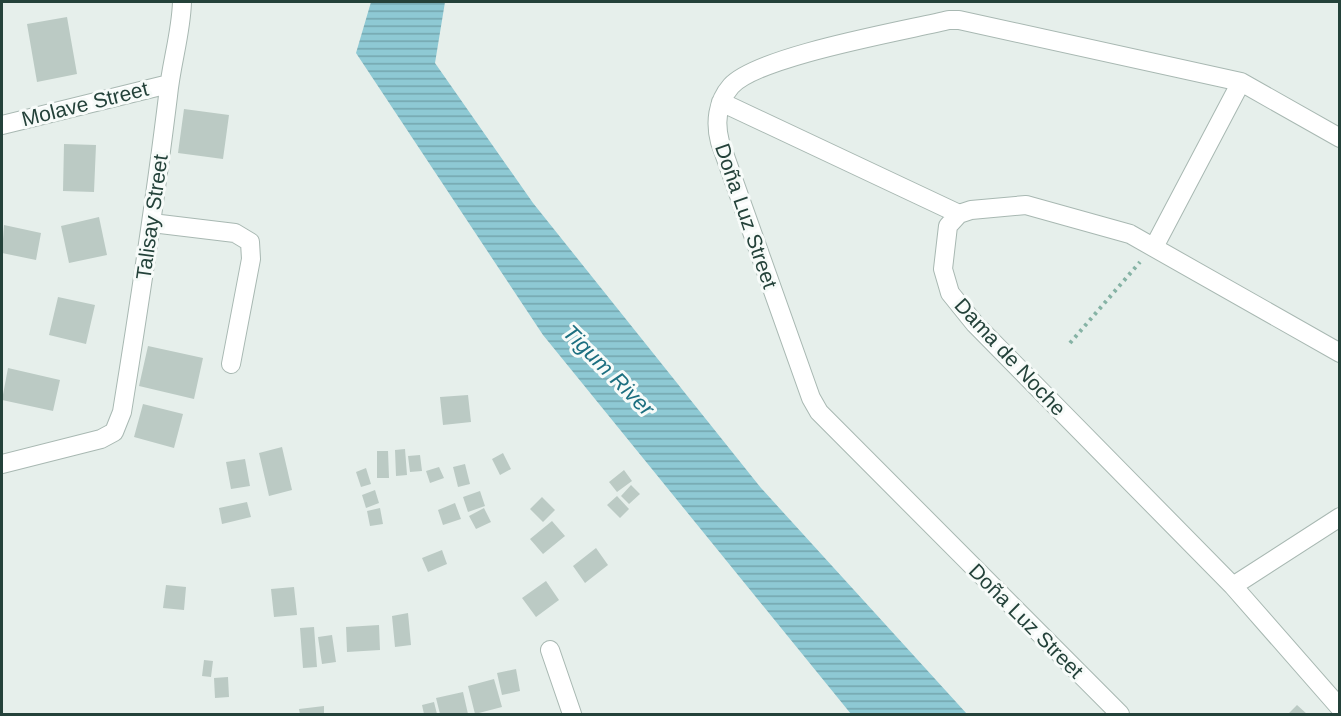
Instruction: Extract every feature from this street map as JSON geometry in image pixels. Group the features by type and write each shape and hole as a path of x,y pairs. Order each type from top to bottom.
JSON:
{"street":[{"name":"Talisay Street","path":"2,464 101,439 114,432 122,412 152,223 169,84 181,24 182,2"},
{"name":"Doña Luz Street","path":"1120,714 819,412 811,398 720,142 716,125 722,102 731,87 746,74 777,61 949,20 970,22 1241,82 1340,138"},
{"path":"1154,247 1241,82"},
{"name":"Molave Street","path":"2,125 169,84"},
{"path":"722,102 959,214 971,210 1026,205 1115,228 1154,247 1340,353"},
{"name":"Dama de Noche","path":"959,214 948,226 946,239 943,269 950,293 975,324 1233,586 1340,708"},
{"path":"152,223 235,234 250,242 251,259 231,364"},
{"path":"1233,586 1340,517"},
{"path":"550,650 572,714"}],"path":[{"path":"1070,343 1154,247"}],"water":[{"name":"Tigum River","path":"371,2 445,2 435,63 533,203 761,488 967,714 851,714 543,335 356,53"}],"building":[{"path":"67,17 77,74 37,82 27,24"},
{"path":"184,109 229,115 223,159 178,153"},
{"path":"64,144 96,145 94,192 63,191"},
{"path":"99,217 107,255 69,263 61,226"},
{"path":"4,225 41,233 36,260 2,253"},
{"path":"58,297 95,305 86,344 49,335"},
{"path":"148,346 203,358 194,399 139,386"},
{"path":"8,368 60,380 53,411 2,400"},
{"path":"468,395 471,422 443,425 440,397"},
{"path":"143,404 183,414 174,448 134,437"},
{"path":"282,447 292,490 269,496 259,453"},
{"path":"405,449 407,475 396,476 395,450"},
{"path":"377,451 388,451 389,478 377,478"},
{"path":"503,453 511,469 500,475 492,459"},
{"path":"420,455 422,471 410,472 408,456"},
{"path":"245,459 250,486 231,489 226,462"},
{"path":"465,464 470,484 458,487 453,467"},
{"path":"439,467 444,478 430,483 426,471"},
{"path":"366,468 371,484 361,487 356,472"},
{"path":"624,470 632,481 617,492 609,482"},
{"path":"631,485 640,494 629,504 621,496"},
{"path":"375,490 379,503 366,508 362,495"},
{"path":"480,491 485,506 468,512 463,497"},
{"path":"617,496 629,509 620,518 607,505"},
{"path":"542,497 555,510 543,522 530,509"},
{"path":"247,502 251,517 222,524 219,508"},
{"path":"455,503 461,519 443,525 438,510"},
{"path":"380,508 383,524 370,526 367,511"},
{"path":"484,508 491,522 476,529 469,516"},
{"path":"552,521 565,536 543,554 530,539"},
{"path":"596,548 608,565 585,583 573,566"},
{"path":"442,550 447,564 428,572 422,558"},
{"path":"546,581 559,600 536,617 522,598"},
{"path":"166,585 186,587 184,610 163,608"},
{"path":"294,587 297,615 274,617 271,589"},
{"path":"408,613 411,645 395,647 392,616"},
{"path":"379,625 380,650 347,652 346,627"},
{"path":"314,627 317,667 303,668 300,628"},
{"path":"332,635 336,662 322,664 318,637"},
{"path":"204,660 213,661 211,677 202,676"},
{"path":"516,669 520,691 502,695 497,673"},
{"path":"228,677 229,697 215,698 214,678"},
{"path":"494,679 502,707 475,714 468,686"},
{"path":"463,692 468,714 440,714 436,698"},
{"path":"434,702 437,714 424,714 422,705"},
{"path":"1297,705 1307,714 1288,714"},
{"path":"324,706 324,714 300,714 299,709"}]}
